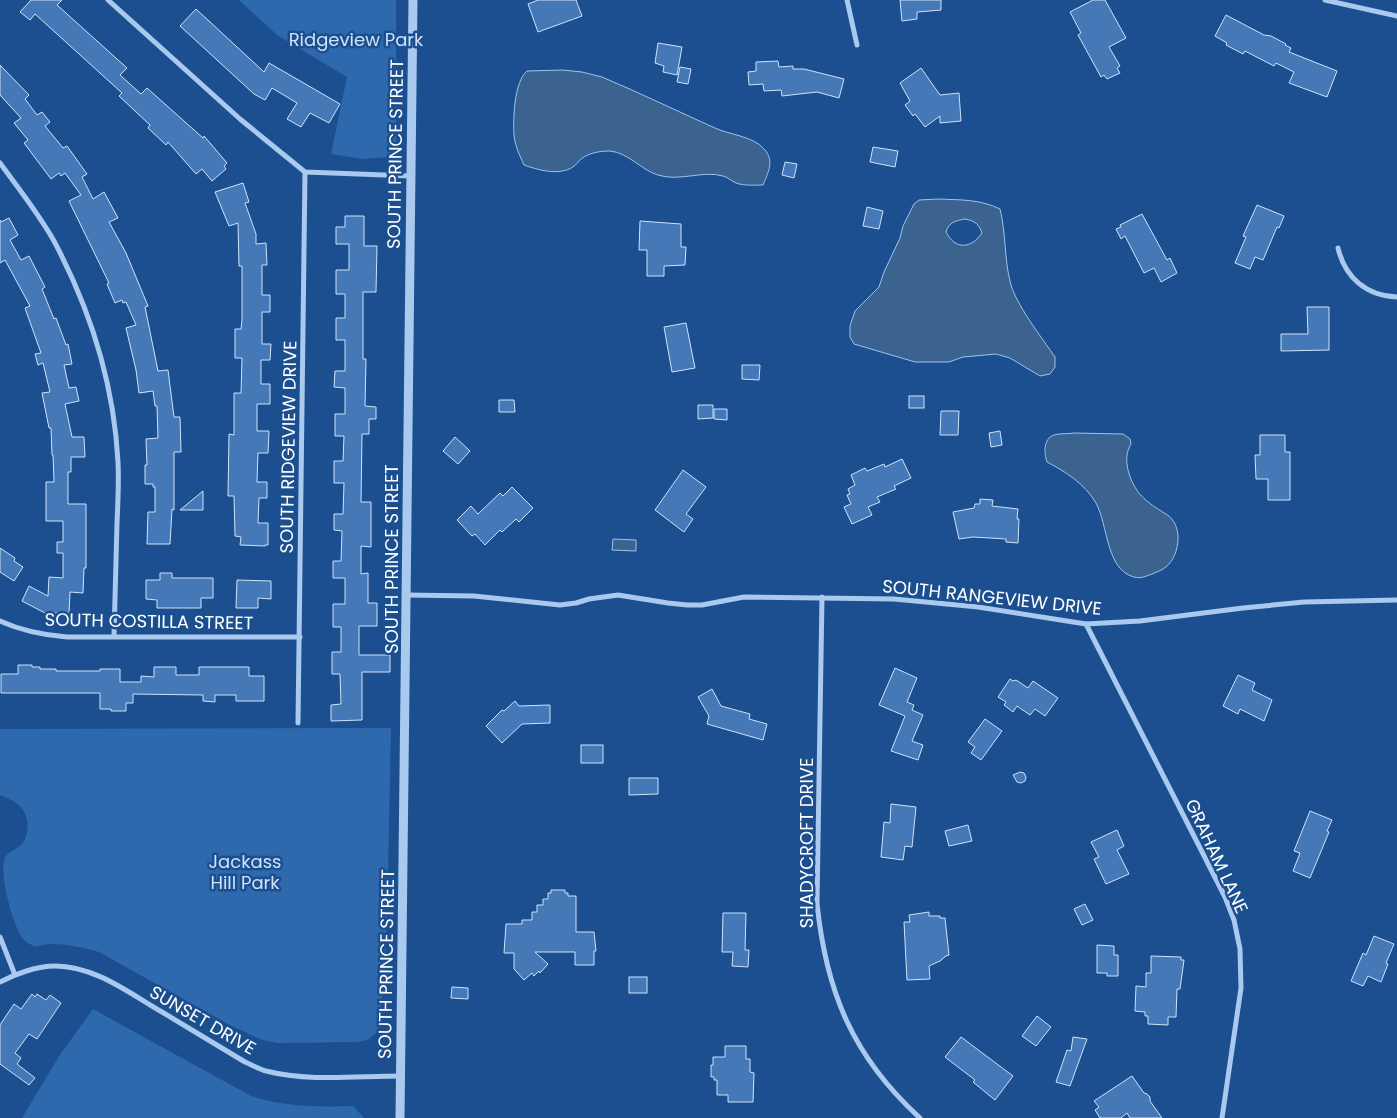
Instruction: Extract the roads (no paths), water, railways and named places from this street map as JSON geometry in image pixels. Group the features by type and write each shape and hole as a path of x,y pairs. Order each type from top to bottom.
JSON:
{"street":[{"path":"108,0 240,119 305,172 411,176"},
{"name":"SOUTH PRINCE STREET","path":"400,1118 413,0"},
{"path":"847,0 857,45"},
{"path":"1325,0 1397,16"},
{"path":"0,164 54,240 88,317 108,385 119,464 114,636"},
{"name":"SOUTH RIDGEVIEW DRIVE","path":"298,722 305,172"},
{"path":"1338,248 1344,266 1360,285 1368,291 1384,297 1397,297"},
{"name":"SOUTH RANGEVIEW DRIVE","path":"406,596 474,596 560,605 618,594 687,605 702,605 744,598 894,599 952,603 1086,624 1140,621 1304,602 1397,600"},
{"name":"SHADYCROFT DRIVE","path":"822,598 817,896 820,934 830,979 852,1034 884,1082 920,1118"},
{"name":"SOUTH COSTILLA STREET","path":"0,620 20,630 42,635 66,637 300,637"},
{"name":"GRAHAM LANE","path":"1086,624 1225,897 1234,920 1240,949 1241,988 1222,1118"},
{"path":"0,937 15,975"},
{"name":"SUNSET DRIVE","path":"0,982 15,975 53,966 71,967 89,972 114,984 245,1062 264,1070 288,1075 401,1076"}],"park label":[{"name":"Ridgeview Park","path":"356,39"},
{"name":"Jackass Hill Park","path":"245,871"}]}
